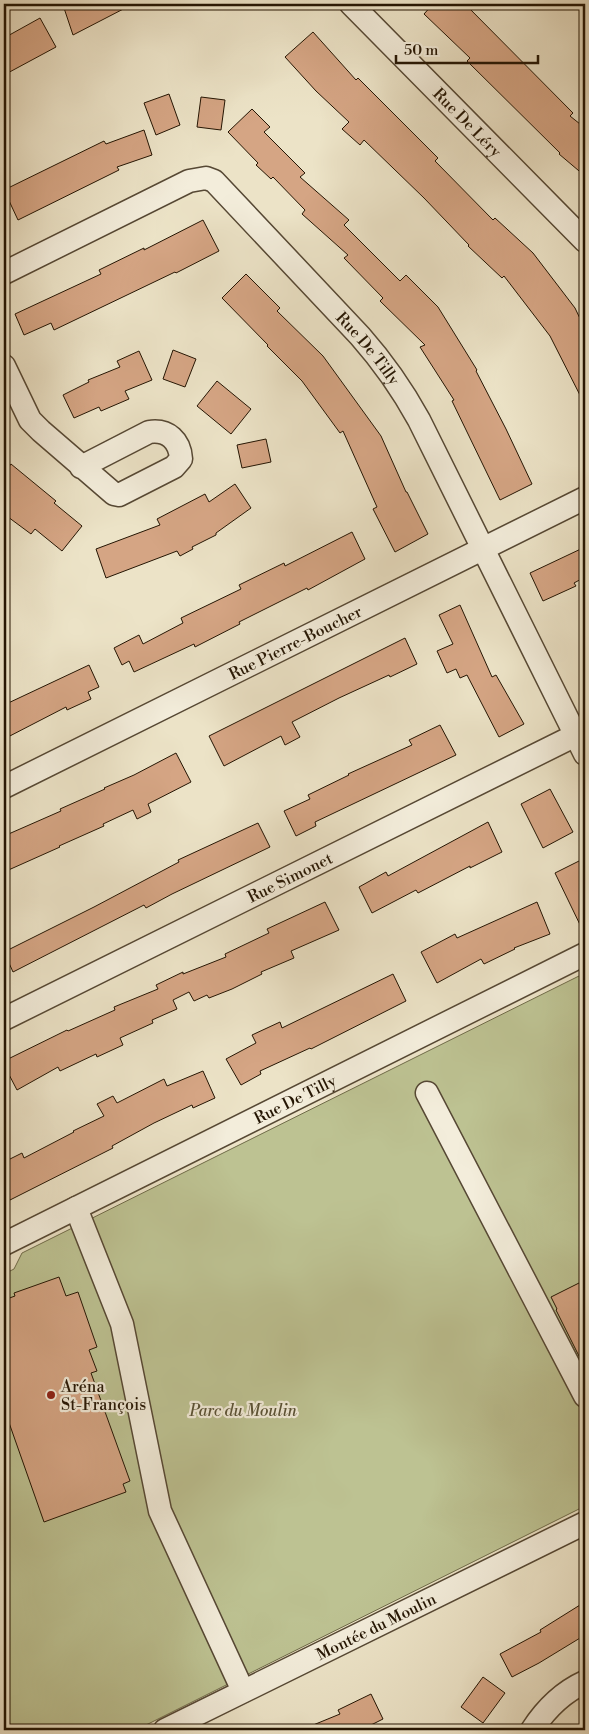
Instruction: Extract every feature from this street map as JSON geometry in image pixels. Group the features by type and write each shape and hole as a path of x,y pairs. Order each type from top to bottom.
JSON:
{"street":[{"name":"Rue De Léry","path":"352,4 585,242"},
{"name":"Rue De Tilly","path":"4,273 189,181 196,178 214,180 360,336 393,376 419,420 484,548 580,745"},
{"path":"4,366 30,420 81,467"},
{"name":"Rue Pierre-Boucher","path":"4,787 585,498"},
{"name":"Rue Simonet","path":"4,1019 580,745"},
{"name":"Rue De Tilly","path":"4,1244 585,954"},
{"path":"427,1092 585,1396"},
{"path":"76,1208 122,1324 160,1511 243,1691"},
{"name":"Montée du Moulin","path":"165,1730 585,1523"},
{"path":"532,1730 541,1716 560,1697 585,1682"}],"green space":[{"name":"Parc du Moulin","path":"585,973 585,1506 136,1730 4,1730 4,1274 14,1269 22,1253"}],"building":[{"path":"72,4 133,4 73,35 64,8"},
{"path":"433,4 465,4 573,113 570,116 585,128 585,176 559,154 467,61 470,58 424,14"},
{"path":"40,18 56,47 4,75 4,38"},
{"path":"313,32 356,80 358,78 438,158 435,161 493,220 495,218 533,253 575,308 585,329 585,405 550,336 504,276 502,278 468,246 424,198 364,140 360,145 342,129 349,122 316,91 285,57"},
{"path":"169,94 180,125 156,135 144,103"},
{"path":"201,97 225,100 221,130 197,127"},
{"path":"252,109 270,127 264,132 305,173 300,177 349,220 344,225 400,281 406,275 438,307 477,370 532,484 500,500 452,401 454,400 420,347 425,345 380,301 383,298 344,258 348,255 302,214 305,210 273,177 271,179 256,165 258,163 228,132"},
{"path":"144,130 152,155 117,167 119,170 18,220 4,190 104,141 106,144"},
{"path":"203,220 219,251 54,330 51,323 24,335 15,314 101,274 99,270"},
{"path":"246,274 280,308 277,311 323,356 381,436 406,492 428,534 395,552 373,509 377,507 343,431 340,433 302,381 222,298"},
{"path":"173,350 196,359 185,387 163,379"},
{"path":"139,351 152,380 125,391 129,399 101,411 99,407 74,418 63,395 89,382 88,380 120,367 117,361"},
{"path":"217,381 251,409 231,434 197,406"},
{"path":"266,439 271,462 242,468 237,445"},
{"path":"11,464 56,501 54,503 82,526 62,551 35,529 31,534 4,514 4,473"},
{"path":"235,484 251,508 216,533 216,535 192,547 193,549 180,556 177,551 106,578 96,549 160,525 157,519 205,494 209,502"},
{"path":"352,532 365,559 308,590 307,588 239,622 240,624 195,647 194,644 134,672 129,661 122,665 114,648 139,635 143,644 183,623 181,618 241,589 239,585 284,563 285,566"},
{"path":"585,547 585,577 574,583 576,586 543,601 530,573"},
{"path":"460,605 492,677 496,675 524,724 499,737 467,675 460,678 456,669 447,673 437,651 453,644 439,615"},
{"path":"405,638 417,664 339,698 292,722 300,737 285,745 281,736 224,766 209,736"},
{"path":"89,665 99,687 88,692 91,699 67,710 66,707 4,739 4,705"},
{"path":"440,725 456,755 315,822 316,826 296,836 284,811 310,799 308,795 348,774 412,745 409,740"},
{"path":"176,753 191,782 148,804 151,812 137,819 133,810 103,824 104,826 4,872 4,836 61,811 60,809 134,775"},
{"path":"550,789 573,832 543,848 521,804"},
{"path":"488,822 502,852 418,893 416,890 372,913 359,887 386,872 388,876"},
{"path":"258,823 270,847 146,908 144,905 13,972 4,952 94,907 179,862 178,860"},
{"path":"585,858 585,935 555,873"},
{"path":"325,902 339,930 291,951 294,958 261,972 262,974 232,989 209,998 207,995 194,1001 189,992 173,1000 177,1009 152,1020 153,1023 120,1038 123,1045 97,1057 96,1054 60,1071 58,1067 17,1090 4,1065 4,1061 67,1030 115,1010 114,1007 158,989 156,985 183,972 183,974 226,957 225,954 269,933 267,929"},
{"path":"537,902 550,934 514,948 484,964 481,959 437,983 421,952 455,934 457,938"},
{"path":"393,974 406,1001 311,1049 260,1071 261,1074 241,1085 226,1059 256,1043 252,1035 280,1022 282,1028"},
{"path":"203,1071 215,1098 193,1108 192,1105 154,1123 112,1146 113,1148 10,1200 4,1186 4,1162 22,1153 24,1158 104,1116 97,1104 113,1096 117,1103 164,1079 167,1086"},
{"name":"Aréna St-François","path":"59,1277 66,1296 78,1292 97,1347 89,1350 97,1371 91,1373 130,1481 123,1484 126,1492 44,1522 7,1417 4,1418 4,1300 15,1296 14,1293"},
{"path":"585,1280 585,1368 551,1297"},
{"path":"580,1605 585,1613 585,1635 512,1677 500,1654 541,1632 540,1630"},
{"path":"483,1677 505,1693 483,1723 461,1707"},
{"path":"371,1694 383,1719 361,1730 301,1730 340,1714 338,1710"}],"place":[{"name":"Aréna St-François","path":"51,1395"}]}
